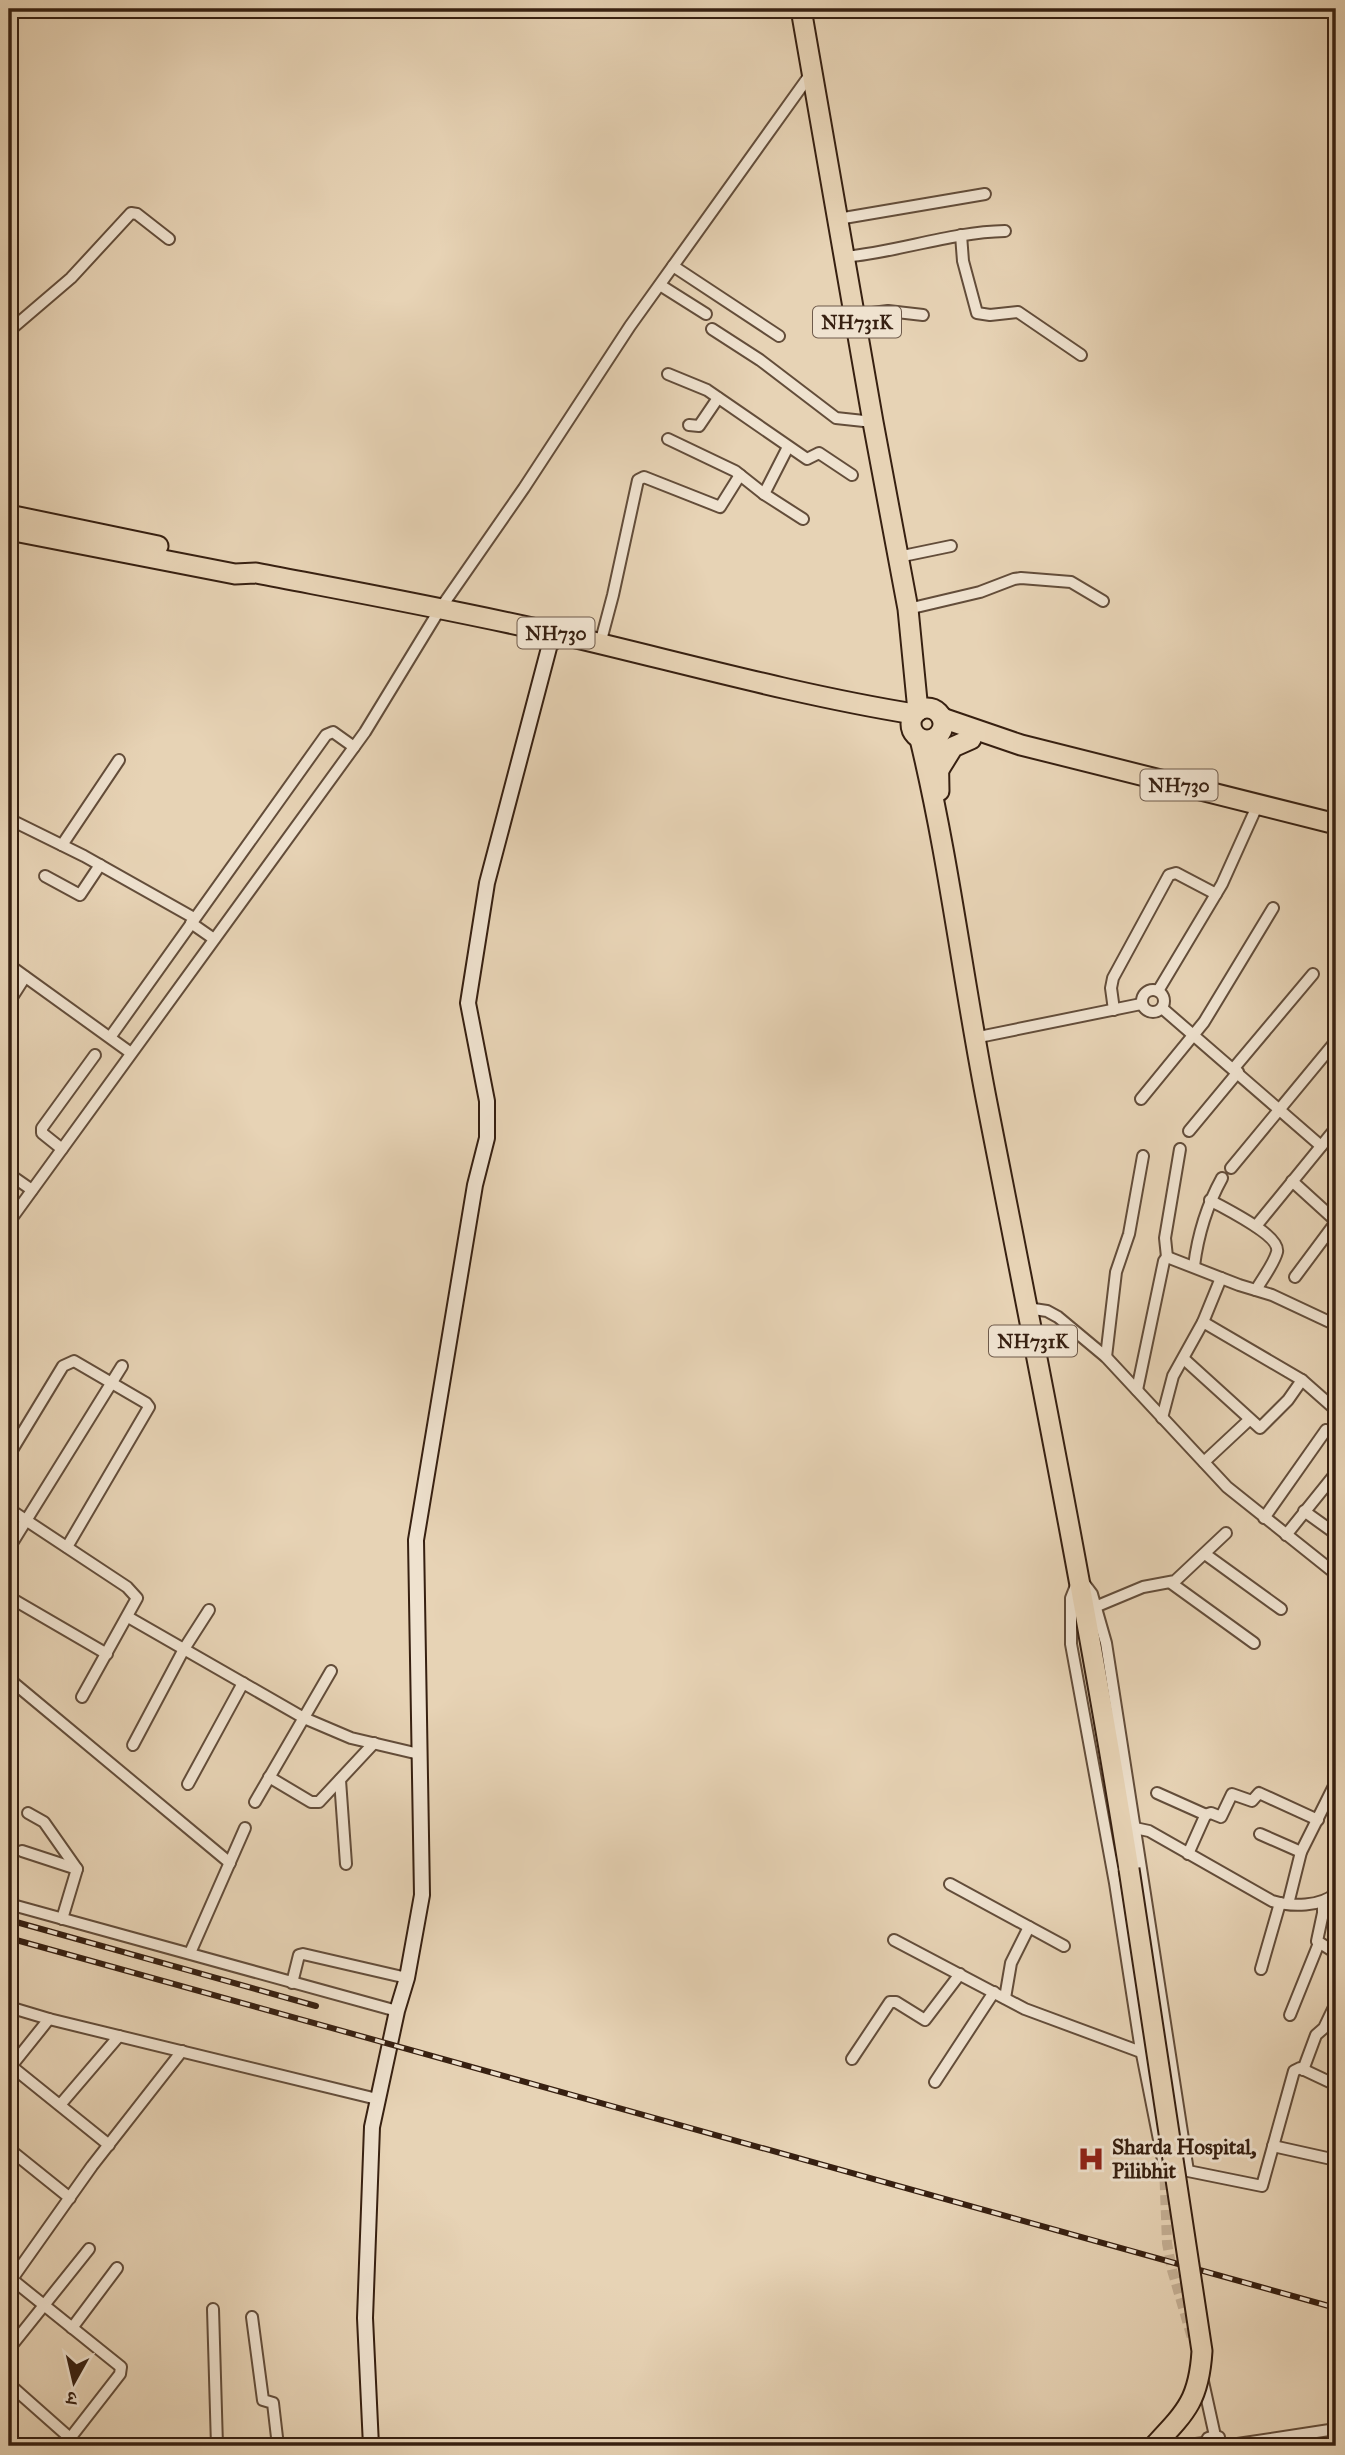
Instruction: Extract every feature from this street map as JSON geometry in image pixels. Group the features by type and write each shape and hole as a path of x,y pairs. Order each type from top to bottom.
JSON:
{"highway":[{"name":"NH731K","path":"801,9 928,725 938,813 974,1038 1079,1577 1129,1869 1202,2351 1201,2378 1192,2400 1180,2418 1154,2446"},
{"name":"NH730","path":"9,515 238,562 256,573"},
{"name":"NH730","path":"9,530 235,574 256,573 533,628 854,704 971,739 1021,745"},
{"name":"NH731K","path":"928,725 940,768 938,813"},
{"name":"NH730","path":"928,725 1021,745 1336,824"},
{"path":"940,768 953,747 971,739"}],"street":[{"path":"9,1222 354,747 440,609 524,488 630,326 812,72"},
{"path":"838,219 985,194"},
{"path":"9,331 71,278 131,213 137,214 169,239"},
{"path":"844,257 880,253 961,235 1005,231"},
{"path":"961,235 963,261 977,313 990,315 1018,312 1080,355"},
{"path":"673,266 779,337"},
{"path":"660,285 706,314"},
{"path":"856,315 888,311 923,316"},
{"path":"712,329 760,360 836,418 873,422"},
{"path":"668,374 702,387 808,459 819,453 852,475"},
{"path":"689,425 699,426 718,398"},
{"path":"668,439 740,475 803,519"},
{"path":"764,494 788,447"},
{"path":"600,644 638,480 644,477 720,507 740,475"},
{"path":"898,557 951,545"},
{"path":"908,609 980,592 1021,578 1072,582 1103,601"},
{"path":"533,628 540,646 542,668"},
{"path":"371,2446 365,2318 372,2127 397,2011 407,1978 422,1895 416,1540 475,1185 487,1139 487,1101 468,1003 487,883 542,668 550,644 565,635"},
{"path":"111,1037 326,735 333,732 354,747"},
{"path":"62,845 119,760"},
{"path":"1158,991 1216,894 1258,804"},
{"path":"9,819 100,865 193,921 214,939"},
{"path":"45,876 80,895 100,865"},
{"path":"1114,1010 1111,988 1113,978 1169,875 1176,873 1216,894"},
{"path":"1141,1099 1204,1022 1273,908"},
{"path":"9,965 131,1053"},
{"path":"1189,1131 1313,974"},
{"path":"9,1002 26,977"},
{"path":"1158,991 1164,1001 1162,1008 1153,1013 1146,1010 1142,1004 1144,993 1158,991"},
{"path":"974,1038 1142,1004"},
{"path":"1162,1008 1321,1146"},
{"path":"1231,1168 1336,1041"},
{"path":"62,1149 42,1133 42,1128 95,1055"},
{"path":"1256,1226 1336,1128"},
{"path":"1137,1390 1167,1257 1165,1238 1180,1149"},
{"path":"1106,1357 1116,1272 1129,1234 1143,1156"},
{"path":"9,1174 32,1190"},
{"path":"1194,1266 1200,1230 1210,1200 1222,1178"},
{"path":"1292,1181 1336,1222 1295,1277"},
{"path":"1210,1200 1256,1226 1278,1248 1256,1290"},
{"path":"1167,1257 1304,1308 1335,1323"},
{"path":"1162,1418 1173,1376 1203,1322 1221,1278"},
{"path":"1027,1308 1047,1311 1058,1317 1106,1357 1227,1487 1336,1574"},
{"path":"1203,1322 1302,1380 1336,1410"},
{"path":"1184,1359 1257,1427 1262,1427 1302,1380"},
{"path":"9,1455 68,1362 74,1361 146,1403 148,1411 67,1547"},
{"path":"9,1548 122,1366"},
{"path":"1203,1462 1249,1420"},
{"path":"1264,1518 1326,1430"},
{"path":"1286,1535 1335,1477"},
{"path":"9,1509 134,1592 137,1598 82,1698"},
{"path":"1304,1511 1336,1534"},
{"path":"1095,1607 1143,1587 1171,1583 1226,1533"},
{"path":"1205,1554 1281,1609"},
{"path":"1164,2165 1141,2052 1115,1883 1072,1643 1070,1598 1079,1577 1092,1594 1106,1643 1186,2166 1191,2173 1259,2187 1263,2184 1294,2071 1300,2068 1336,2085"},
{"path":"1171,1583 1254,1643"},
{"path":"9,1597 107,1654"},
{"path":"133,1745 184,1649 209,1610"},
{"path":"128,1617 304,1718 339,1734 419,1754"},
{"path":"255,1802 331,1671"},
{"path":"9,1679 230,1863"},
{"path":"188,1784 243,1683"},
{"path":"270,1777 316,1804 374,1743"},
{"path":"340,1780 346,1864"},
{"path":"1261,1969 1301,1852 1336,1782"},
{"path":"1157,1793 1205,1815 1211,1813 1221,1817 1232,1794 1252,1801 1259,1793 1318,1820"},
{"path":"28,1813 44,1822 76,1869 62,1919"},
{"path":"1188,1854 1205,1815"},
{"path":"190,1953 244,1828"},
{"path":"1135,1828 1145,1829 1262,1897 1284,1904 1323,1907 1336,1917"},
{"path":"1260,1834 1301,1852"},
{"path":"22,1851 76,1869"},
{"path":"950,1884 1064,1947"},
{"path":"1290,2015 1319,1943 1317,1938 1323,1907 1336,1893"},
{"path":"9,1904 397,2011"},
{"path":"1005,1998 1011,1963 1028,1927"},
{"path":"894,1940 1036,2013 1141,2052"},
{"path":"1319,1943 1336,1953"},
{"path":"292,1983 297,1959 303,1954 407,1978"},
{"path":"852,2059 890,2002 896,2002 925,2020 960,1974"},
{"path":"935,2082 994,1992"},
{"path":"1303,2070 1316,2035 1324,2028 1336,2003"},
{"path":"9,2007 48,2019 377,2099"},
{"path":"48,2019 10,2068 109,2145"},
{"path":"60,2105 119,2036"},
{"path":"9,2384 67,2442 121,2370 121,2367 10,2278 181,2051"},
{"path":"1273,2146 1336,2160"},
{"path":"9,2149 70,2198"},
{"path":"9,2349 89,2249"},
{"path":"72,2328 117,2268"},
{"path":"213,2309 217,2446"},
{"path":"252,2317 263,2400 273,2403 278,2446"},
{"path":"1197,2352 1208,2442"},
{"path":"1177,2446 1220,2438 1224,2446 1336,2429"}],"tunnel":[{"path":"1164,2165 1167,2243 1192,2338"}],"railway":[{"path":"9,1920 316,2006"},
{"path":"9,1938 1336,2308"}],"place":[{"name":"Sharda Hospital, Pilibhit","path":"1091,2159"}]}
